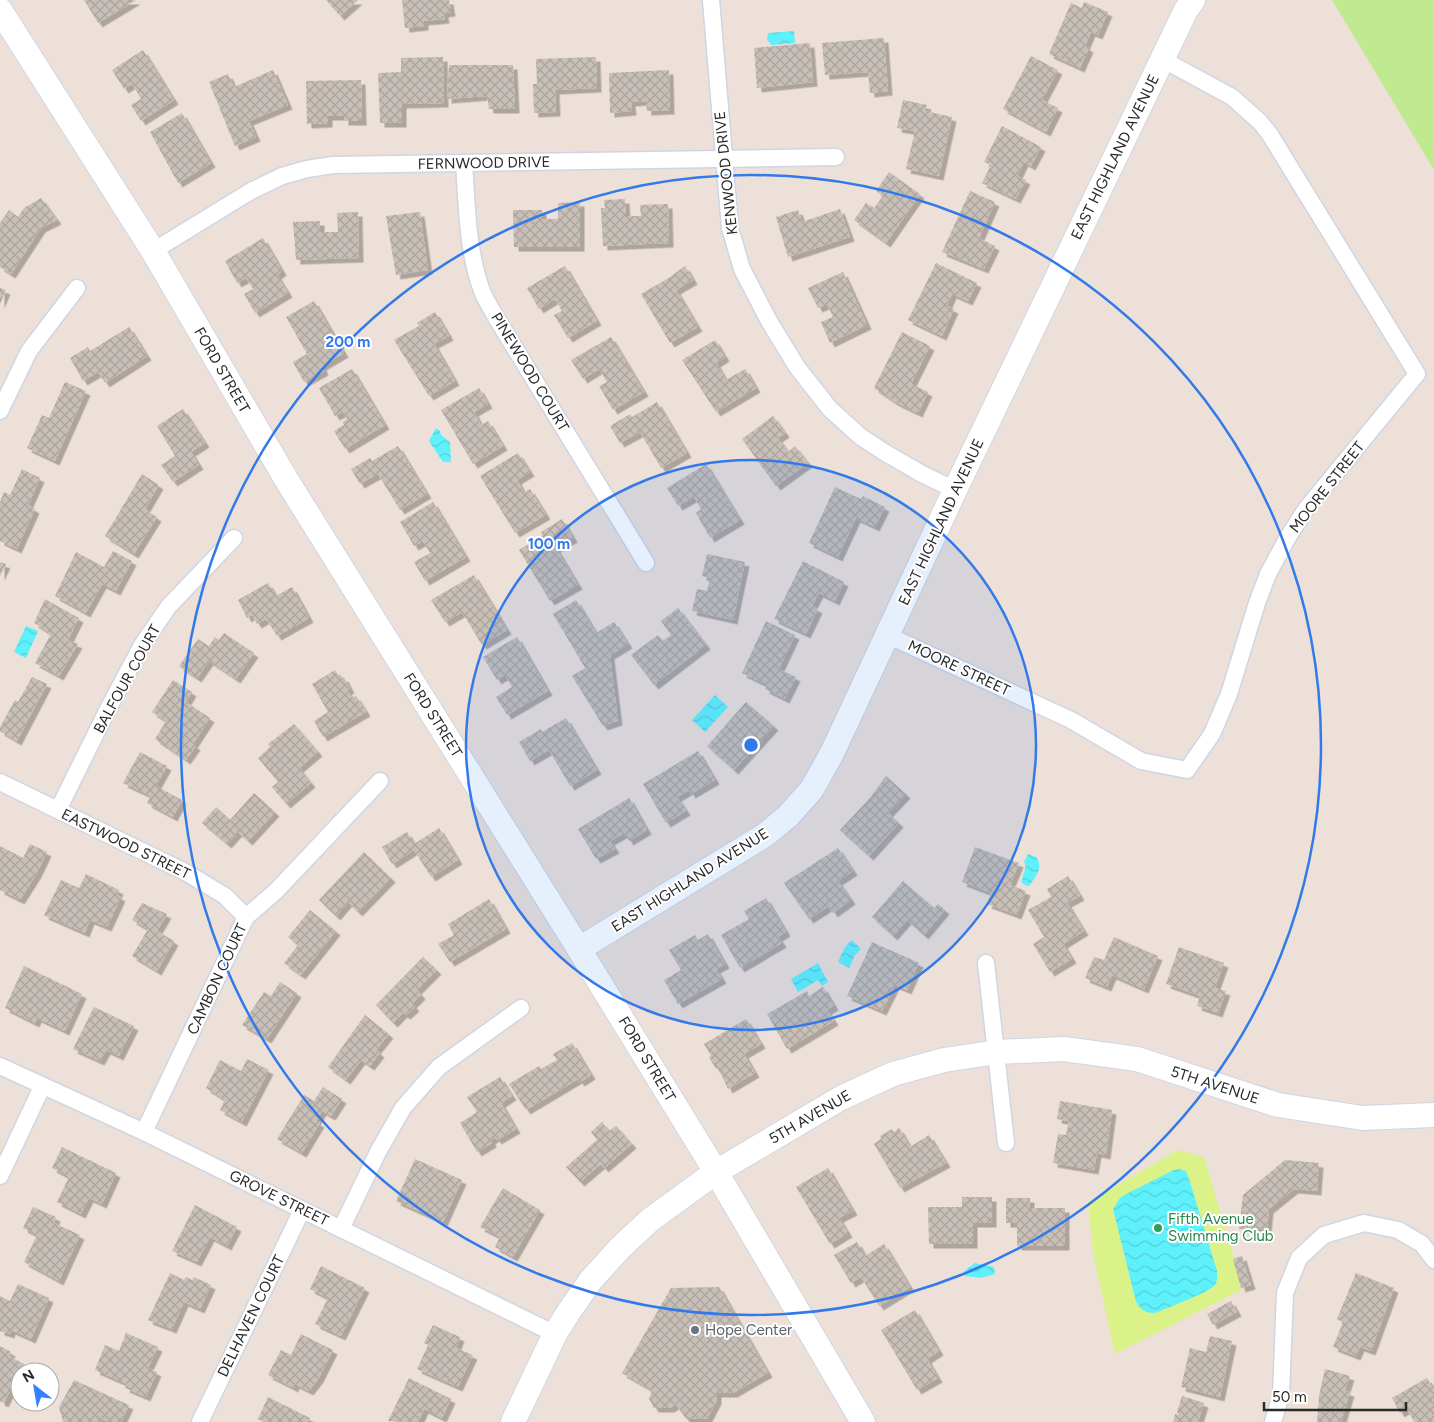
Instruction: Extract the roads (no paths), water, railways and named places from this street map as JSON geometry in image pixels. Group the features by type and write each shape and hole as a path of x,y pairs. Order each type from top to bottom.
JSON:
{"main road":[{"name":"EAST HIGHLAND AVENUE","path":"579,949 765,836 788,816 812,789 1162,59 1186,10 1193,0"},
{"name":"FORD STREET","path":"0,10 153,250 286,479 716,1172 863,1422"},
{"name":"5TH AVENUE","path":"716,1172 841,1098 893,1074 944,1060 997,1052 1064,1049 1137,1059 1278,1106 1363,1118 1434,1115"},
{"path":"513,1422 555,1334 591,1280 620,1248 650,1220 716,1172"}],"street":[{"name":"KENWOOD DRIVE","path":"711,0 730,228 742,269 769,321 797,368 830,409 861,437 915,470 955,490"},
{"name":"MOORE STREET","path":"887,635 1071,720 1141,760 1187,770 1212,734 1228,694 1268,574 1288,537 1312,502 1381,421 1417,374 1269,133 1232,97 1162,59"},
{"name":"FERNWOOD DRIVE","path":"153,250 252,190 291,173 333,165 836,157"},
{"name":"PINEWOOD COURT","path":"464,163 468,221 476,271 483,292 497,319 646,563"},
{"path":"0,411 29,351 78,288"},
{"name":"BALFOUR COURT","path":"58,810 142,645 169,606 234,538"},
{"name":"CAMBON COURT","path":"144,1132 246,916 276,892 380,781"},
{"name":"EASTWOOD STREET","path":"0,782 187,873 225,896 246,916"},
{"path":"986,963 1006,1143"},
{"path":"341,1229 378,1152 403,1108 439,1067 521,1008"},
{"name":"GROVE STREET","path":"0,1066 144,1132 555,1334"},
{"path":"0,1176 42,1086"},
{"name":"DELHAVEN COURT","path":"200,1422 302,1210"},
{"path":"1273,1422 1281,1395 1285,1293 1299,1258 1324,1236 1364,1223 1398,1230 1422,1244 1434,1260"}],"water":[{"path":"794,31 795,43 772,45 767,40 768,33"},
{"path":"436,428 450,442 451,462 443,462 429,441"},
{"path":"26,626 38,631 26,658 14,652"},
{"path":"715,695 728,707 705,732 692,720"},
{"path":"1028,854 1036,857 1039,868 1035,878 1027,886 1022,883 1022,880 1025,867 1024,862"},
{"path":"852,940 861,949 855,955 849,968 838,962 845,947"},
{"path":"818,963 828,982 822,986 818,980 798,992 791,979"},
{"path":"1174,1170 1186,1171 1190,1182 1217,1271 1217,1281 1210,1289 1195,1296 1155,1313 1146,1312 1136,1302 1113,1209 1120,1198 1126,1194"},
{"path":"975,1263 994,1267 995,1274 981,1278 965,1276 964,1271"}],"place":[{"name":"Fifth Avenue Swimming Club","path":"1158,1228"},
{"name":"Hope Center","path":"695,1330"}]}
